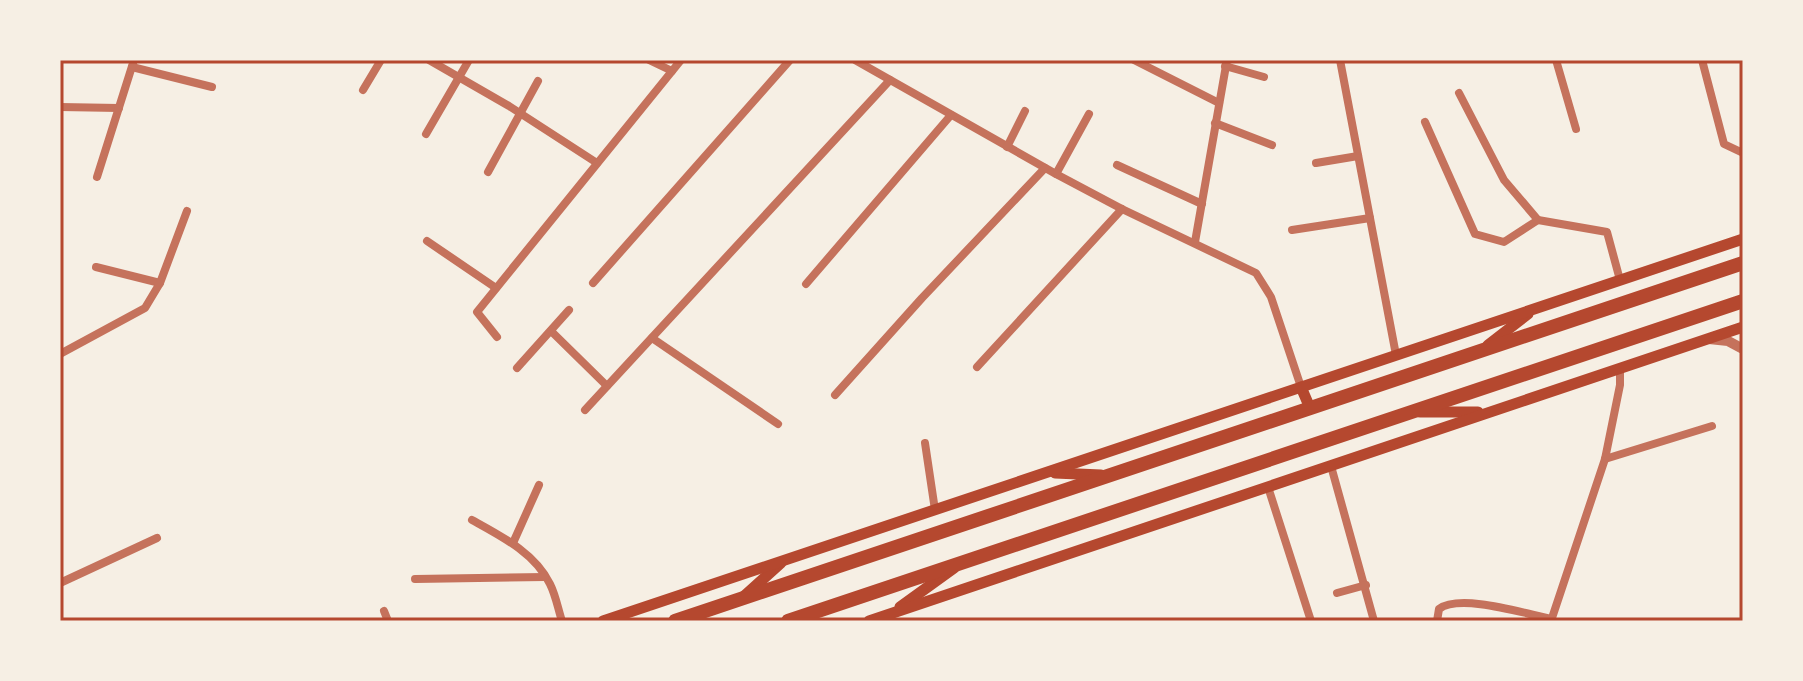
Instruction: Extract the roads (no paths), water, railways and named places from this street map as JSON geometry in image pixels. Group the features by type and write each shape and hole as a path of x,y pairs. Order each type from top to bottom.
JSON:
{"highway":[{"path":"675,621 1743,263"},
{"path":"788,621 1743,301"}],"main road":[{"path":"603,621 1743,239"},
{"path":"1481,351 1534,309"},
{"path":"869,621 1743,327"},
{"path":"1301,387 1310,408"},
{"path":"1411,412 1491,411"},
{"path":"1045,473 1110,475"},
{"path":"741,599 784,560"},
{"path":"889,614 962,563"}],"street":[{"path":"363,90 381,60"},
{"path":"429,60 597,163"},
{"path":"426,134 469,60"},
{"path":"649,60 672,71"},
{"path":"497,337 477,312 681,60"},
{"path":"593,283 790,60"},
{"path":"855,60 1056,174 1256,273 1271,297 1301,387"},
{"path":"1134,60 1219,103"},
{"path":"1340,60 1396,355"},
{"path":"1556,60 1576,129"},
{"path":"1702,60 1724,144 1743,153"},
{"path":"97,177 133,63 212,87"},
{"path":"1195,242 1226,63 1264,77"},
{"path":"585,410 890,80"},
{"path":"488,172 538,81"},
{"path":"1459,93 1504,180 1538,220 1607,232 1620,280"},
{"path":"60,107 119,108"},
{"path":"1007,147 1025,111"},
{"path":"1056,174 1089,114"},
{"path":"806,284 951,115"},
{"path":"1425,122 1475,234 1504,242 1538,220"},
{"path":"1215,123 1272,145"},
{"path":"1316,163 1358,156"},
{"path":"1117,165 1202,204"},
{"path":"835,395 1045,168"},
{"path":"977,367 1122,209"},
{"path":"60,354 145,308 160,283 187,211"},
{"path":"1292,230 1370,218"},
{"path":"427,241 496,288"},
{"path":"96,267 160,283"},
{"path":"517,368 569,310"},
{"path":"551,331 607,386"},
{"path":"652,338 778,424"},
{"path":"1707,339 1728,341 1743,349"},
{"path":"1437,621 1439,609 1446,604 1472,603 1551,620 1605,459 1620,385 1620,368"},
{"path":"1605,459 1712,426"},
{"path":"925,443 935,510"},
{"path":"1331,466 1374,621"},
{"path":"513,543 539,485"},
{"path":"1268,487 1311,621"},
{"path":"472,520 513,543 545,577 562,621"},
{"path":"60,583 157,538"},
{"path":"415,579 545,577"},
{"path":"1337,593 1366,585"},
{"path":"384,611 388,621"}]}
